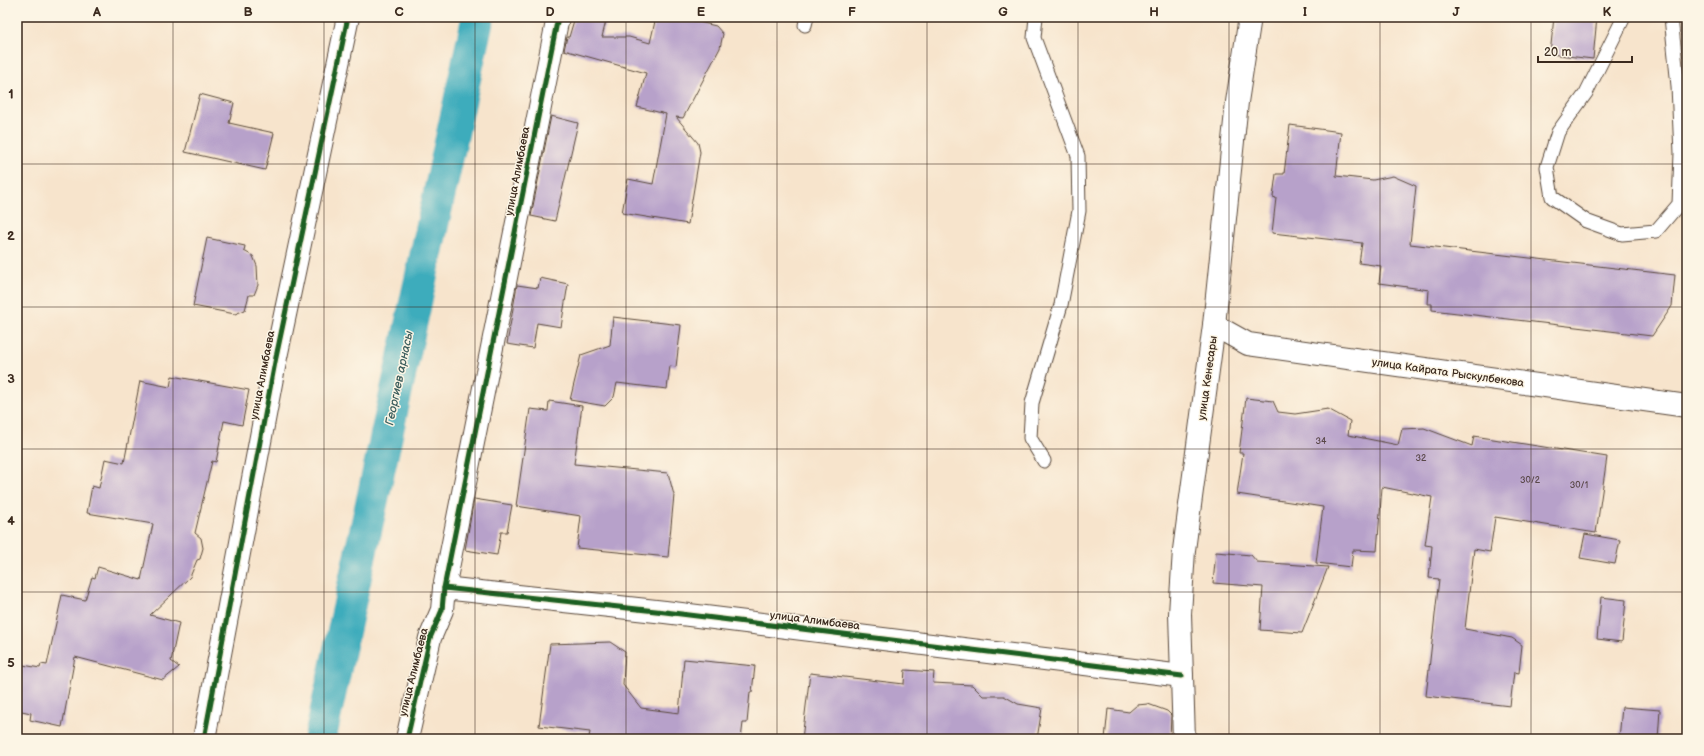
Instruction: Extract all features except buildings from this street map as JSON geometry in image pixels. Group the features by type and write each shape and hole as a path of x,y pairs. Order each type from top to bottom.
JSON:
{"street":[{"name":"улица Алимбаева","path":"204,739 275,362 348,17"},
{"name":"улица Алимбаева","path":"407,739 430,638 442,610 444,588 558,17"},
{"name":"улица Кенесары","path":"1184,739 1180,614 1184,550 1214,325 1238,102 1250,17"},
{"name":"улица Кайрата Рыскулбекова","path":"1214,325 1248,344 1687,406"},
{"name":"улица Алимбаева","path":"444,588 672,613 1182,676"}],"lane":[{"path":"1036,17 1034,38 1078,156 1079,203 1079,211 1061,305 1032,403 1030,438 1044,461"},
{"path":"1624,17 1586,93 1558,132 1547,167 1552,197 1586,221 1622,234 1656,231 1679,204 1681,145 1678,86 1671,17"}],"waterway":[{"name":"Георгиев арнасы","path":"320,739 478,17"}],"cycle path":[{"path":"204,739 275,362 348,17"},
{"path":"407,739 430,638 442,610 444,588 558,17"},
{"path":"444,588 665,612 1182,676"}]}
